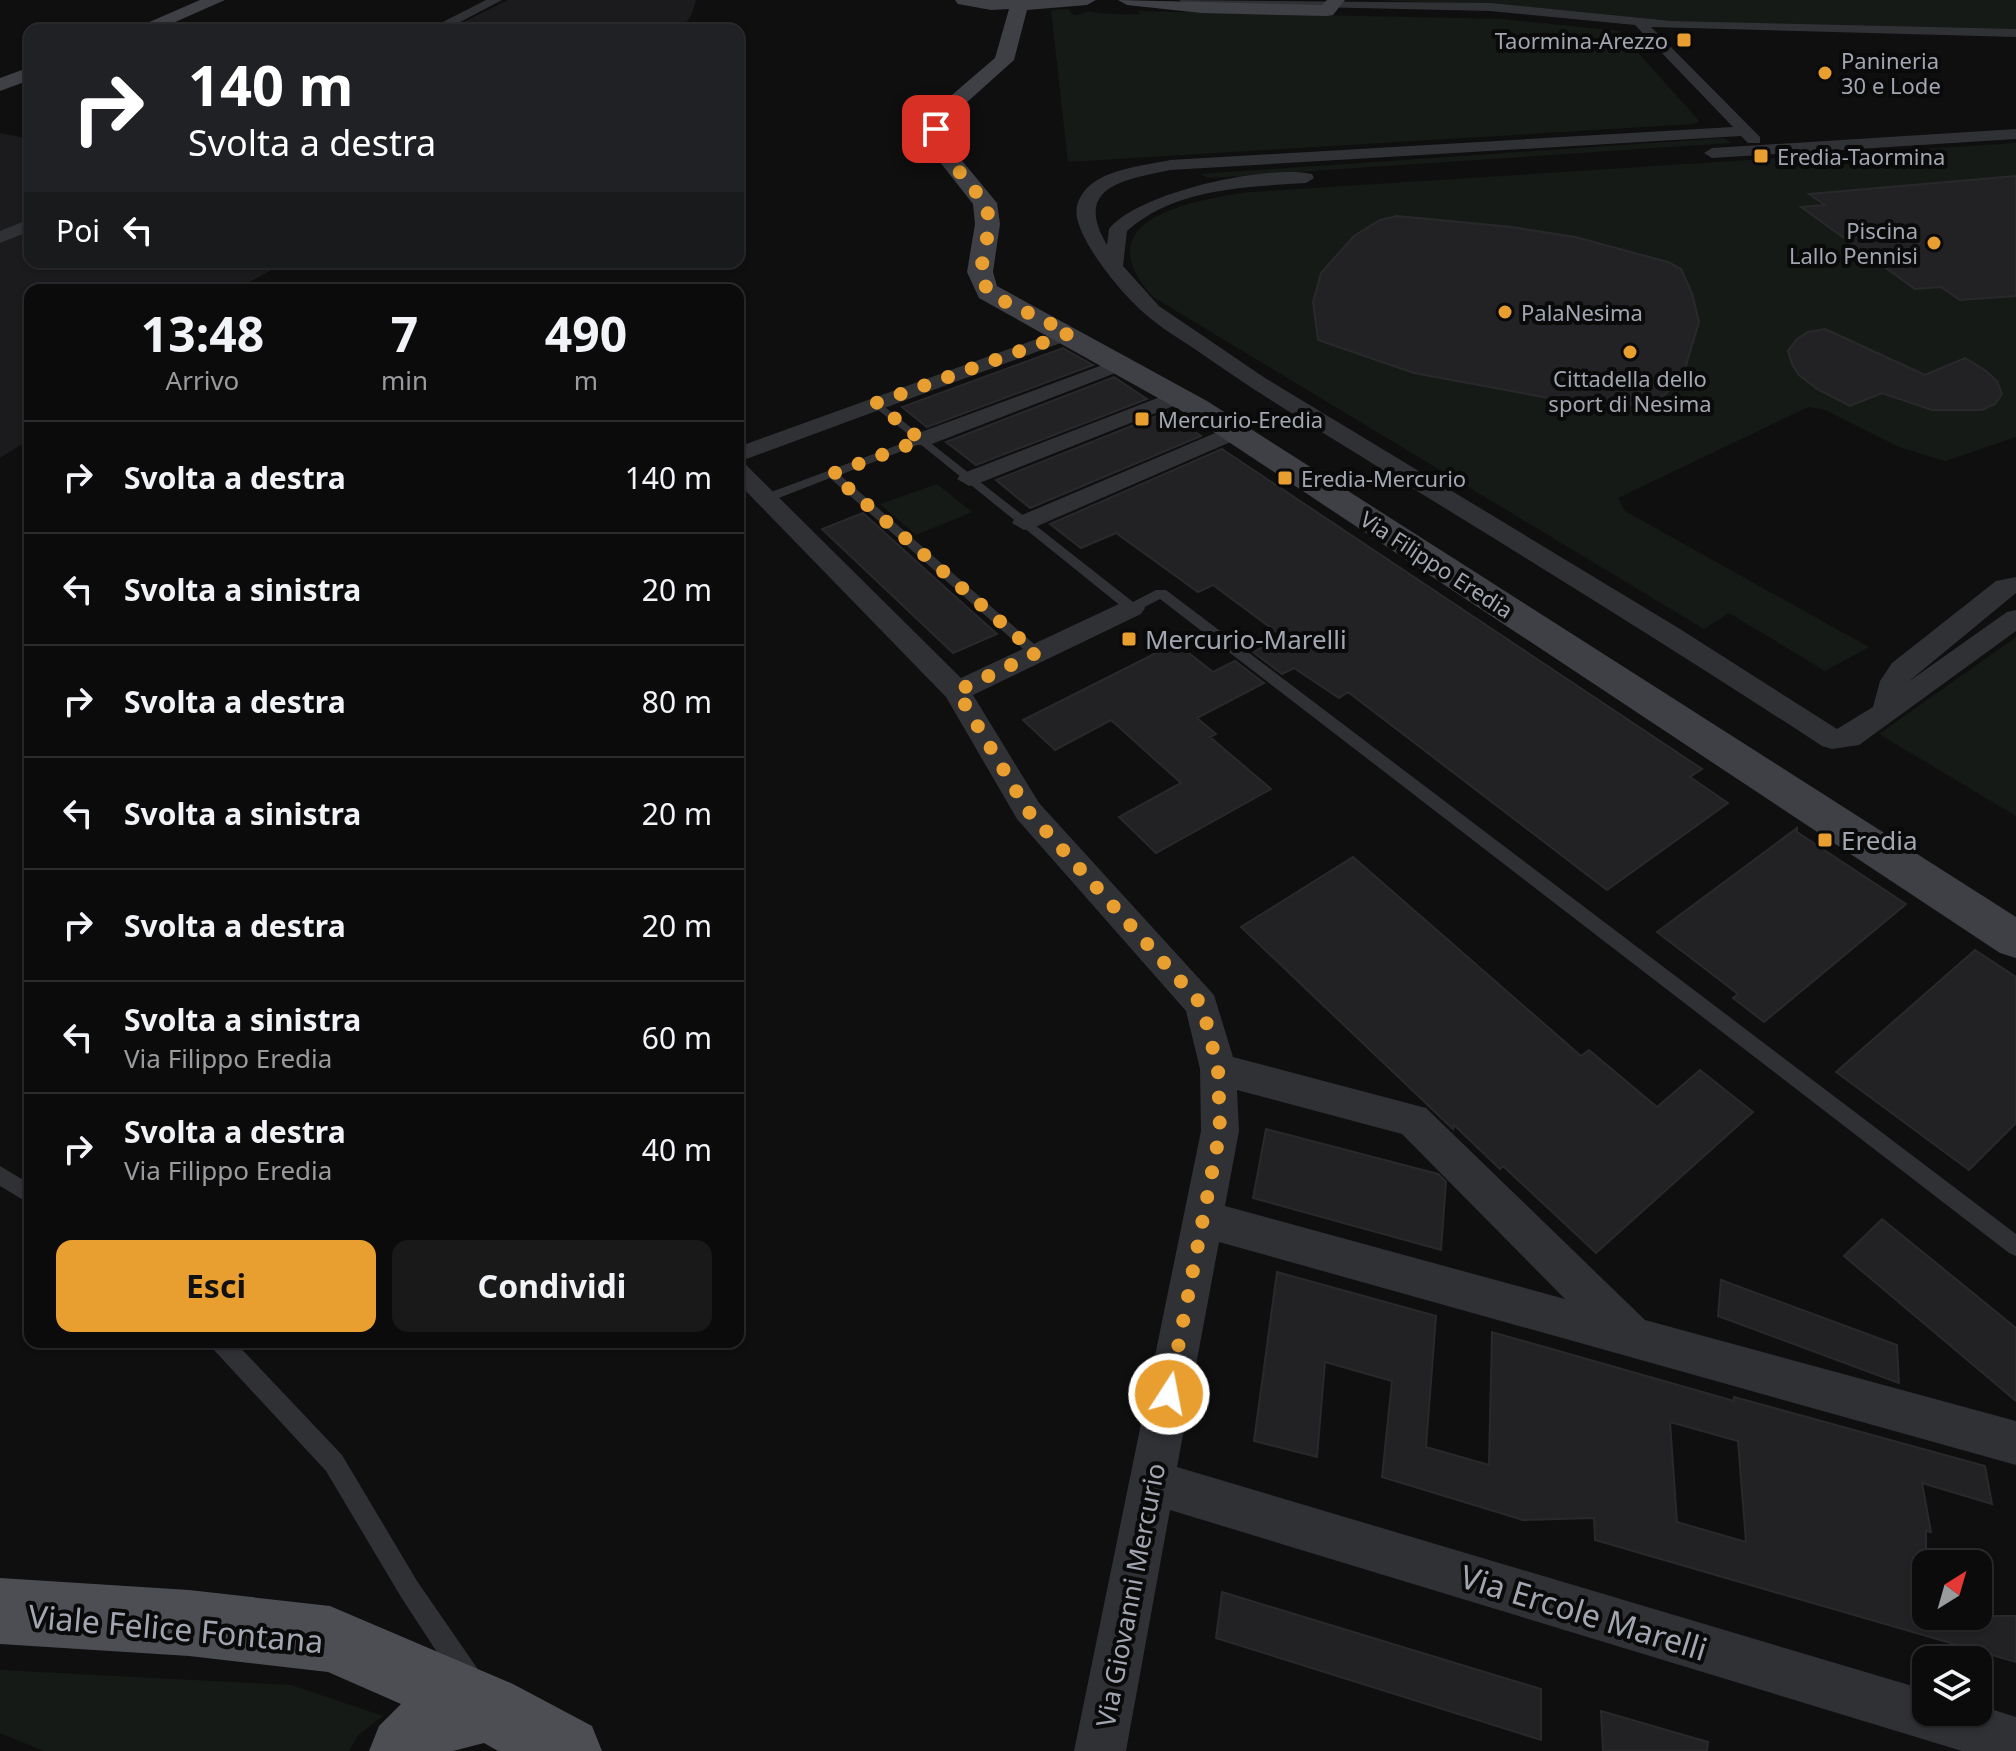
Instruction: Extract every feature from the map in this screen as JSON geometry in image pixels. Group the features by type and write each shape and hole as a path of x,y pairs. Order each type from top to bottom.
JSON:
{"main road":[{"path":"155,24 216,0"},
{"path":"965,2 1087,0"},
{"path":"1127,0 1201,8 1332,5"},
{"path":"965,2 1002,18 1010,35"},
{"path":"1010,35 1019,7 1026,3"},
{"name":"Via Filippo Eredia","path":"1010,35 1004,60 958,99 939,120 937,141 988,212 989,236 981,271 986,289 1017,309 1070,333 1124,363 1178,396 2016,940"},
{"path":"0,85 24,75"},
{"name":"Viale Felice Fontana","path":"0,1611 189,1623 330,1639 489,1708 567,1751"},
{"path":"404,1751 412,1737 448,1715 489,1708"}],"street":[{"path":"446,24 496,0"},
{"path":"1185,0 1332,5 1643,26 2016,33"},
{"path":"1643,26 1764,149"},
{"path":"1744,131 1170,165 1128,172 1102,183 1089,198 1086,216 1096,243 1134,293 1152,310 1257,383 1671,635 1832,739 1849,738 2016,618"},
{"path":"1687,154 2016,134"},
{"path":"1255,162 1200,168 1192,173 1207,181 1320,177"},
{"path":"1114,266 1118,229 1153,203 1203,190 1290,179"},
{"path":"0,238 24,227"},
{"path":"744,453 1070,333"},
{"path":"921,440 1124,363"},
{"path":"969,479 1178,396"},
{"path":"1024,523 1234,432"},
{"name":"Via Giovanni Mercurio","path":"744,476 957,691 1028,811 1202,1005 1218,1069 1220,1131 1100,1751"},
{"path":"1885,713 1894,681 1902,669 2005,587 2016,585"},
{"path":"957,691 1132,608"},
{"path":"1218,1069 1413,1120 1630,1334"},
{"path":"1203,1219 1630,1334 2016,1443"},
{"name":"Via Ercole Marelli","path":"1152,1482 2016,1742"}],"lane":[{"path":"876,403 1132,608 1161,593 2016,1246"},
{"path":"767,498 921,440"},
{"path":"832,474 1036,653"},
{"path":"0,1175 24,1191"},
{"path":"226,1348 334,1463 409,1589 489,1708"}],"shaded area":[{"path":"508,0 696,0 685,24 459,24"},
{"path":"1373,0 2016,0 2016,31 1673,21 1519,6"},
{"path":"1068,9 1073,15 1088,12 1141,14 1137,11 1502,19 1619,31 1699,121 1693,124 1068,162 1051,10"},
{"path":"0,133 24,138 24,268 276,268 245,284 24,284 24,443 0,458"},
{"path":"1724,138 1731,143 1208,178 1200,174"},
{"name":"Cittadella dello sport di Nesima","path":"2016,143 2016,437 1945,461 1899,447 1825,410 1808,407 1618,498 1625,511 1869,647 1825,671 1729,613 1704,629 1153,297 1134,270 1130,249 1138,232 1154,218 1201,201 1251,192"},
{"path":"937,484 972,512 916,535 880,504"},
{"path":"2016,637 2016,816 1879,734"},
{"path":"0,1670 291,1685 383,1716 359,1734 349,1751 44,1751 0,1733"}],"building":[{"name":"Piscina Lallo Pennisi","path":"2016,176 2016,296 1960,300 1941,287 1915,289 1801,207 1825,205 1809,194"},
{"name":"PalaNesima","path":"1397,216 1512,227 1575,237 1668,262 1681,269 1692,293 1699,322 1684,372 1665,395 1639,405 1554,399 1414,373 1318,340 1313,302 1321,273 1354,236 1380,220"},
{"path":"1825,329 1925,375 1965,358 1997,381 2002,394 1995,404 1982,410 1932,410 1882,393 1850,406 1817,389 1799,375 1792,364 1788,351 1797,339 1808,332"},
{"path":"1063,348 1093,365 927,427 902,407"},
{"path":"1114,377 1147,399 976,465 946,442"},
{"path":"1167,412 1201,436 1030,508 996,480"},
{"path":"1222,449 1702,769 1690,777 1728,803 1607,890 1348,692 1339,698 1294,668 1282,674 1253,652 1283,637 1213,585 1198,592 1116,533 1081,548 1050,524"},
{"path":"863,513 997,634 953,653 822,529"},
{"path":"1176,643 1213,672 1235,661 1264,683 1197,718 1216,734 1210,737 1271,789 1156,853 1119,817 1181,783 1111,720 1055,750 1023,720"},
{"path":"1797,828 1797,832 1906,904 1764,1022 1733,998 1738,994 1657,932"},
{"path":"1353,857 1581,1056 1589,1050 1657,1107 1700,1070 1753,1112 1596,1253 1503,1166 1500,1169 1454,1125 1453,1129 1241,927"},
{"path":"1975,950 2016,977 2016,1123 1969,1170 1836,1072"},
{"path":"1266,1129 1438,1174 1446,1182 1441,1250 1253,1198"},
{"path":"1882,1219 2016,1328 2016,1401 1844,1256"},
{"path":"1277,1272 1436,1316 1426,1447 1489,1465 1492,1332 1734,1401 1734,1397 1985,1466 1992,1504 1922,1483 1931,1532 1926,1531 1926,1550 1912,1550 1912,1630 1992,1630 1992,1616 2016,1616 2016,1662 1992,1655 1992,1646 1961,1646 1595,1540 1594,1518 1523,1520 1382,1477 1392,1381 1325,1362 1317,1457 1254,1441","holes":["1670,1422 1738,1441 1746,1542 1677,1522"]},
{"path":"1721,1280 1897,1345 1899,1383 1718,1316"},
{"path":"1222,1592 1541,1689 1541,1740 1216,1638"},
{"path":"1601,1711 1708,1742 1707,1751 1603,1751"}],"place":[{"name":"Taormina-Arezzo","path":"1684,40"},
{"name":"Panineria 30 e Lode","path":"1825,73"},
{"name":"Eredia-Taormina","path":"1761,156"},
{"name":"Piscina Lallo Pennisi","path":"1934,243"},
{"name":"PalaNesima","path":"1505,312"},
{"name":"Cittadella dello sport di Nesima","path":"1630,352"},
{"name":"Mercurio-Eredia","path":"1142,419"},
{"name":"Eredia-Mercurio","path":"1285,478"},
{"name":"Mercurio-Marelli","path":"1129,639"},
{"name":"Eredia","path":"1825,840"}],"route":[{"path":"936,129 937,141 943,152 985,203 988,212 989,236 981,271 981,281 986,289 1017,309 1070,333 876,403 921,440 832,474 1036,653 957,691 1028,811 1202,1005 1218,1069 1220,1131 1169,1394"}]}
